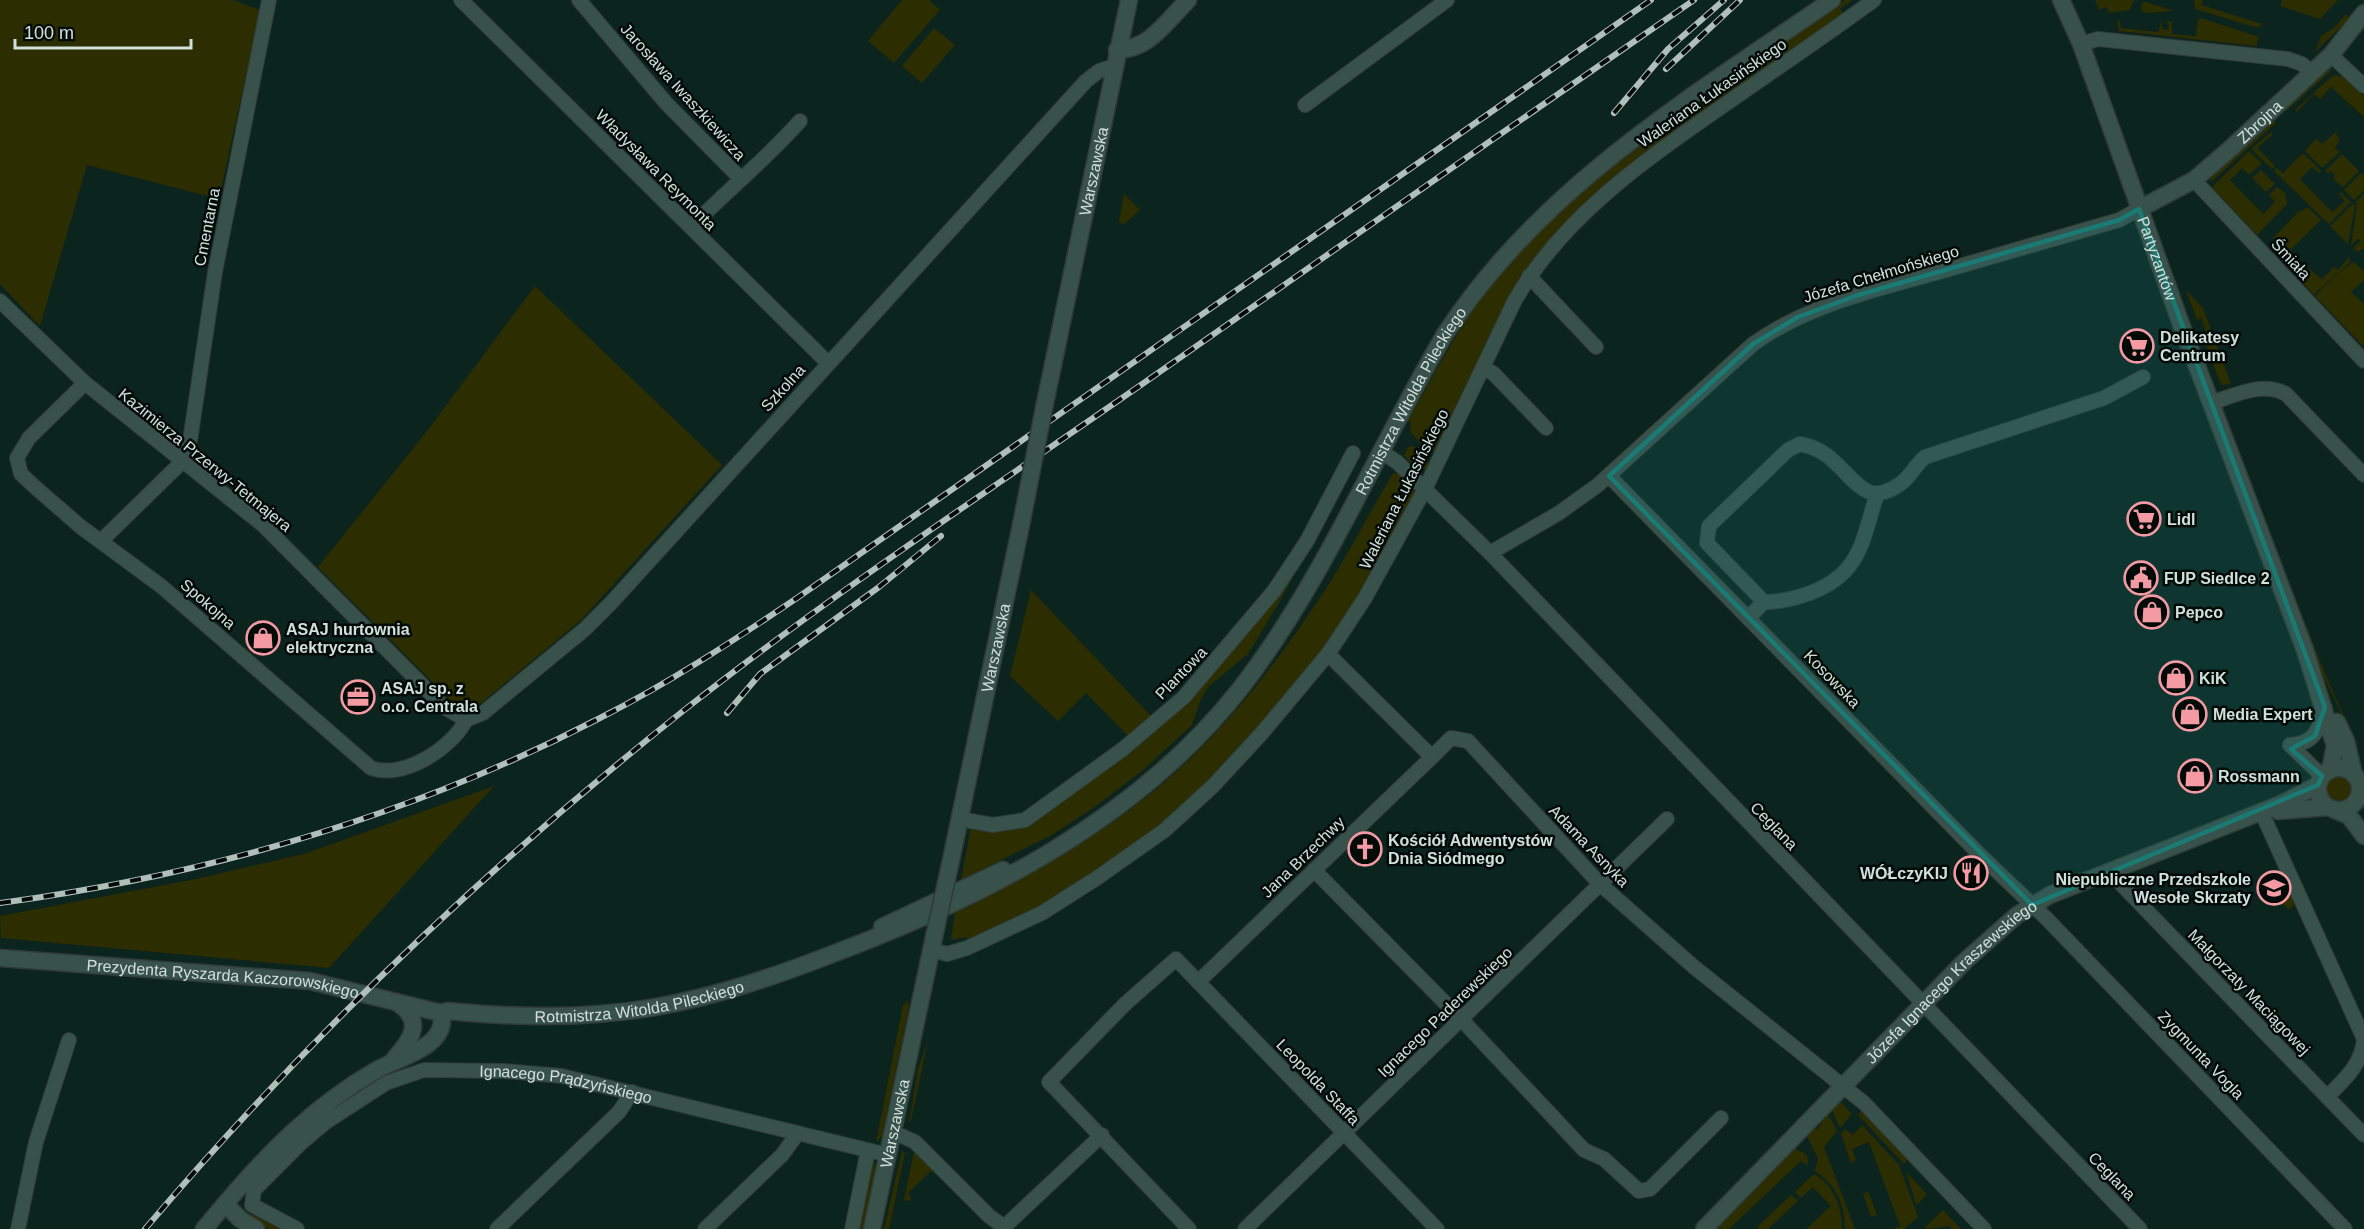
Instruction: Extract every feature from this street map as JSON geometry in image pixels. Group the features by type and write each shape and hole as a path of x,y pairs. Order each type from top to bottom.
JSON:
{"main road":[{"name":"Warszawska","path":"872,1229 950,865 1115,58 1129,0"},
{"path":"1115,58 1150,39 1188,0"},
{"name":"Rotmistrza Witolda Pileckiego","path":"436,1011 504,1016 562,1016 654,1007 746,986 938,913 1012,876 1138,790 1195,739 1234,695 1292,612 1424,369 1465,304 1504,254 1571,188 1641,132 1832,0"},
{"name":"Partyzantów","path":"2061,0 2080,44 2139,209 2325,707 2335,746 2324,777"},
{"name":"Zbrojna","path":"2139,209 2194,180 2331,56 2364,13"},
{"name":"Partyzantów","path":"2305,650 2346,741 2354,775"},
{"path":"2364,812 2359,784 2354,775 2343,768 2324,777 2319,798 2331,809 2349,816 2364,836"},
{"name":"Józefa Ignacego Kraszewskiego","path":"1704,1229 1923,1003 1993,935 2032,905 2112,870 2300,795 2324,777"},
{"path":"2331,809 2348,808 2357,800 2359,793"},
{"name":"Józefa Ignacego Kraszewskiego","path":"2258,813 2313,806 2331,809"},
{"name":"Prezydenta Ryszarda Kaczorowskiego","path":"0,958 301,980 436,1011"},
{"path":"393,1000 402,1006 411,1017 413,1025 411,1041"},
{"path":"393,1061 436,1011"},
{"path":"204,1229 276,1146 307,1118 347,1087 430,1043 440,1029 436,1011"},
{"path":"225,1204 240,1219 256,1229"}],"street":[{"name":"Cmentarna","path":"183,461 190,441 215,272 269,0"},
{"name":"Władysława Reymonta","path":"461,0 828,363"},
{"name":"Jarosława Iwaszkiewicza","path":"579,0 666,103 740,178"},
{"path":"1305,105 1447,0"},
{"name":"Waleriana Łukasińskiego","path":"933,944 947,954 967,948 1042,913 1165,830 1214,786 1262,734 1328,654 1371,589 1425,489 1529,276 1553,246 1625,175 1874,0"},
{"path":"2080,44 2098,39 2288,59 2302,64 2312,73"},
{"path":"2331,56 2364,86"},
{"name":"Szkolna","path":"466,720 483,714 585,629 1086,81 1115,58"},
{"name":"Jarosława Iwaszkiewicza","path":"691,227 740,178 769,155 800,121"},
{"name":"Śmiała","path":"2194,180 2364,361"},
{"name":"Józefa Chełmońskiego","path":"1490,553 1558,513 1609,476 1753,344 1798,317 1858,295 2119,220 2139,209"},
{"path":"1529,276 1596,347"},
{"name":"Kazimierza Przerwy-Tetmajera","path":"0,301 85,383 263,525 444,707 466,720"},
{"path":"1483,367 1494,374 1546,428"},
{"path":"1764,602 1707,543 1707,533 1709,526 1788,450 1800,444 1820,452 1836,461 1868,492 1877,494 1897,486 1925,457 2104,398 2143,377"},
{"name":"Spokojna","path":"85,383 29,438 17,458 17,466 21,474 36,488 81,527 195,614 371,768 386,772 408,766 455,737 466,720"},
{"path":"2211,403 2254,389 2275,388 2286,394 2364,475"},
{"name":"Ceglana","path":"1380,451 1397,462 1490,553 1642,715 2140,1229"},
{"name":"Plantowa","path":"959,819 993,825 1025,820 1123,749 1184,697 1274,591 1307,541 1353,453"},
{"path":"101,540 183,461"},
{"name":"Kosowska","path":"1609,476 2032,905"},
{"path":"1749,616 1764,602 1783,602 1831,584 1842,577 1856,558 1877,494"},
{"path":"1328,654 1431,757"},
{"path":"2324,777 2290,745 2306,742 2315,736 2325,707"},
{"name":"Adama Asnyka","path":"1431,757 1451,738 1468,741 1600,884 1694,967 1864,1103 1984,1229"},
{"name":"Jana Brzechwy","path":"1198,982 1431,757"},
{"path":"2258,813 2364,1039 2362,1058 2345,1080 2327,1097"},
{"name":"Ignacego Paderewskiego","path":"1245,1229 1667,819"},
{"path":"1314,870 1461,1019 1584,1150 1604,1159 1639,1191 1650,1189 1721,1118"},
{"name":"Małgorzaty Maciągowej","path":"2112,870 2120,883 2364,1135"},
{"name":"Zygmunta Vogla","path":"2032,905 2345,1229"},
{"name":"Leopolda Staffa","path":"1102,1135 1049,1082 1125,1004 1176,959 1437,1229"},
{"path":"18,1229 36,1142 69,1040"},
{"name":"Ignacego Prądzyńskiego","path":"297,1229 252,1205 254,1190 326,1122 386,1083 417,1071 540,1074 632,1092 888,1155"},
{"path":"497,1229 619,1112 632,1092"},
{"path":"893,1132 915,1142 1003,1228 1102,1135 1189,1229"},
{"path":"705,1229 782,1155 798,1133"},
{"path":"852,1229 868,1150"}],"highlighted area":[{"path":"2139,209 2325,707 2315,736 2291,749 2322,776 2318,785 2032,905 1609,476 1753,344 1798,317 1858,295 2119,220"}],"shaded area":[{"path":"0,0 233,0 260,10 219,199 87,165 40,326 0,284"},
{"path":"902,0 929,0 940,10 894,63 868,41"},
{"path":"1845,0 1852,0 1840,9 1845,15 1624,169 1540,254 1437,452 1427,452 1410,431 1411,423 1408,421 1466,320 1488,288 1525,244 1609,166 1655,130"},
{"path":"2095,0 2134,0 2130,10 2109,13 2107,7 2099,10"},
{"path":"2194,0 2203,0 2202,5 2262,24 2258,28 2195,9"},
{"path":"2282,0 2338,0 2320,19 2280,6"},
{"path":"2142,2 2174,11 2145,13 2141,9"},
{"path":"2346,14 2349,19 2315,52 2321,36 2334,28"},
{"path":"2201,18 2259,37 2256,46 2119,31 2117,21 2120,21 2121,28 2158,32 2162,20 2162,29 2168,30 2169,24 2165,20 2172,22 2172,34 2196,36 2198,20"},
{"path":"934,28 955,45 922,83 902,66"},
{"path":"2329,70 2332,70 2286,111 2288,104"},
{"path":"2336,75 2345,78 2364,96 2364,117 2331,87 2320,99 2314,94 2297,112 2295,110 2331,77"},
{"path":"2270,121 2277,122 2210,183 2213,173"},
{"path":"2271,132 2273,134 2257,148 2275,166 2272,169 2251,149"},
{"path":"2336,132 2339,141 2335,148 2340,152 2322,168 2305,151 2316,139 2322,144"},
{"path":"2249,151 2262,163 2249,175 2242,168 2230,180 2263,214 2275,202 2269,195 2277,187 2285,193 2287,204 2257,235 2212,187"},
{"path":"2303,153 2321,171 2319,173 2312,167 2300,179 2332,212 2345,201 2339,194 2341,192 2351,202 2329,224 2274,171 2277,168 2283,173"},
{"path":"2342,154 2359,171 2343,187 2333,179 2335,176 2331,171 2328,173 2325,171"},
{"path":"2261,170 2275,184 2266,192 2252,178"},
{"path":"2361,173 2364,175 2364,190 2354,200 2344,190"},
{"path":"2364,193 2364,248 2358,252 2353,248 2361,241 2358,238 2351,246 2357,205 2355,203"},
{"path":"1124,194 1140,210 1123,225 1119,221"},
{"path":"2353,204 2355,206 2348,244 2330,226"},
{"path":"2308,207 2321,220 2281,259 2271,249 2277,243 2273,238 2298,212"},
{"path":"2349,257 2350,262 2314,295 2288,267 2296,259 2322,279 2334,267 2338,270"},
{"path":"2354,262 2364,271 2364,280 2351,292 2364,304 2364,347 2315,296"},
{"path":"535,286 722,465 581,620 480,704 455,705 318,567 424,435"},
{"path":"2186,290 2203,308 2231,384 2221,385 2203,336 2207,334 2201,318 2197,320"},
{"path":"1413,446 1430,464 1426,469 1415,468 1404,455 1408,447"},
{"path":"1356,460 1280,601 1248,654 1208,687 1200,701 1192,725 1143,770 1096,806 1052,835 961,880 971,826 1019,824 1149,733 1244,635"},
{"path":"1393,473 1408,480 1413,487 1414,495 1375,571 1328,642 1293,688 1208,783 1147,838 1041,908 968,942 966,937 951,940 955,913 1038,869 1118,819 1167,780 1207,742 1261,680 1321,597"},
{"path":"1031,590 1152,717 1129,737 1086,693 1058,721 1010,676"},
{"path":"2305,627 2307,627 2353,738 2317,663"},
{"path":"2337,773 2347,778 2352,788 2347,798 2337,803 2327,798 2322,788 2327,778"},
{"path":"494,786 329,968 1,938 0,916 196,879 304,854"},
{"path":"2283,879 2295,904 2289,910 2272,893"},
{"path":"908,1001 909,1007 882,1136 876,1143 903,1005"},
{"path":"928,1040 911,1121 909,1122 918,1069"},
{"path":"1841,1102 1852,1114 1840,1128 1832,1110"},
{"path":"1861,1110 1909,1157 1904,1164 1858,1115"},
{"path":"1828,1114 1837,1131 1824,1147 1855,1229 1845,1229 1845,1220 1838,1196 1829,1182 1815,1171 1818,1158 1807,1136 1815,1128 1817,1129"},
{"path":"1862,1125 1899,1165 1918,1217 1904,1229 1893,1229 1900,1226 1869,1142 1852,1149 1856,1160 1851,1163 1841,1134 1845,1129 1853,1135"},
{"path":"1795,1148 1807,1155 1808,1166 1801,1161 1729,1229 1717,1229"},
{"path":"902,1151 905,1153 889,1229 884,1229"},
{"path":"914,1152 938,1174 931,1171 908,1193 911,1197 910,1201 904,1200"},
{"path":"873,1158 876,1169 863,1229 857,1229"},
{"path":"1906,1172 1927,1194 1918,1204 1916,1204"},
{"path":"1814,1174 1832,1191 1840,1212 1842,1229 1806,1229 1831,1206 1813,1187 1801,1198 1795,1192"},
{"path":"1868,1191 1877,1215 1871,1217 1863,1194"},
{"path":"1791,1195 1798,1201 1768,1229 1757,1227"},
{"path":"1943,1210 1961,1229 1951,1229 1950,1226 1926,1229 1925,1227"},
{"path":"254,1211 289,1229 268,1229 249,1216"}],"railway":[{"path":"0,903 155,876 232,858 308,836 383,812 457,784 529,753 626,705 700,661 797,598 1651,0"},
{"path":"145,1229 270,1090 401,957 539,831 683,711 738,668 908,546 1694,0"},
{"path":"1614,113 1668,49 1724,0"},
{"path":"1666,69 1740,0"},
{"path":"727,713 760,674 879,587 941,536"}],"place":[{"name":"Delikatesy Centrum","path":"2137,346"},
{"name":"Lidl","path":"2144,519"},
{"name":"FUP Siedlce 2","path":"2141,578"},
{"name":"Pepco","path":"2152,612"},
{"name":"ASAJ hurtownia elektryczna","path":"263,638"},
{"name":"KiK","path":"2176,678"},
{"name":"ASAJ sp. z o.o. Centrala","path":"358,697"},
{"name":"Media Expert","path":"2190,714"},
{"name":"Rossmann","path":"2195,776"},
{"name":"Kościół Adwentystów Dnia Siódmego","path":"1365,849"},
{"name":"WÓŁczyKIJ","path":"1971,873"},
{"name":"Niepubliczne Przedszkole Wesołe Skrzaty","path":"2274,888"}]}
